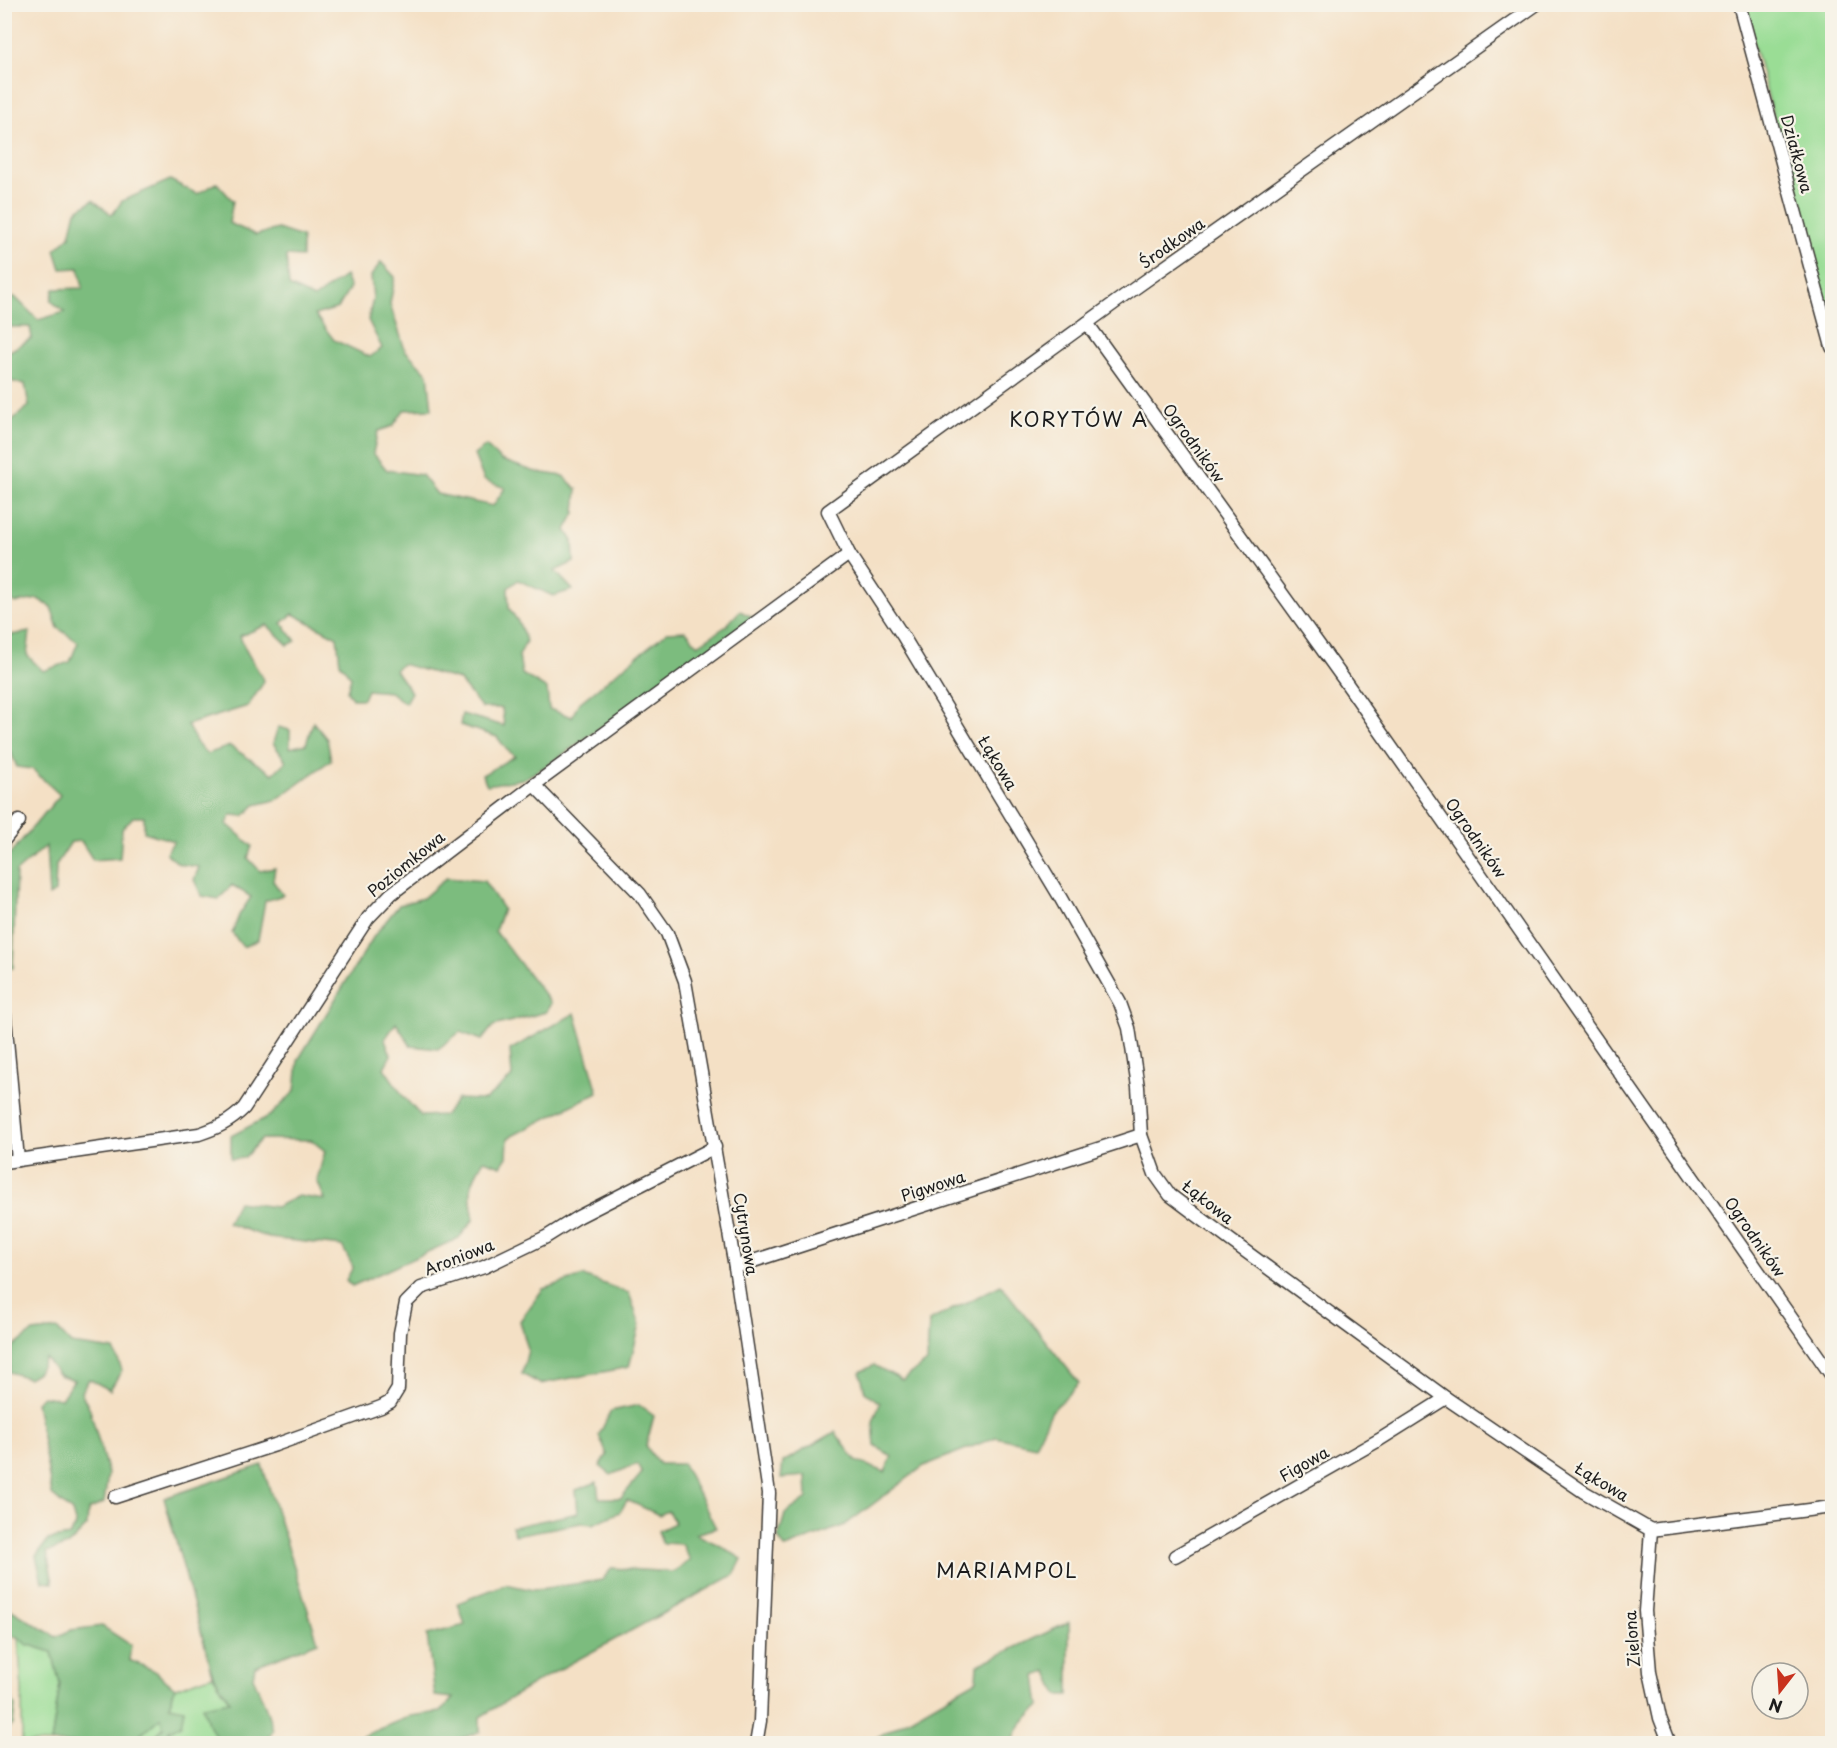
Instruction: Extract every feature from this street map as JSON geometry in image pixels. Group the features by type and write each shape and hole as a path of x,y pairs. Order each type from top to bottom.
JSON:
{"street":[{"name":"Środkowa","path":"828,512 1087,323 1537,4"},
{"name":"Działkowa","path":"1739,4 1833,347"},
{"name":"Ogrodników","path":"1087,323 1345,681 1833,1377"},
{"name":"Łąkowa","path":"828,512 849,554 903,636 1042,867 1120,1003 1129,1028 1141,1135 1155,1174 1170,1194 1446,1398 1584,1492 1651,1530"},
{"name":"Poziomkowa","path":"4,1162 199,1134 218,1128 233,1119 244,1108 275,1062 368,918 391,894 534,785 849,554"},
{"name":"Cytrynowa","path":"534,785 640,894 667,933 685,981 735,1267 770,1493 760,1721 756,1743"},
{"path":"4,840 20,821"},
{"path":"4,1007 18,1160"},
{"name":"Pigwowa","path":"735,1267 1141,1135"},
{"name":"Aroniowa","path":"115,1497 275,1444 390,1402 398,1389 400,1334 406,1304 421,1288 484,1267 546,1237 578,1217 715,1147"},
{"name":"Figowa","path":"1175,1556 1380,1440 1446,1398"},
{"path":"1651,1530 1833,1507"},
{"name":"Zielona","path":"1651,1530 1645,1611 1650,1671 1660,1718 1670,1743"}],"green space":[{"path":"1743,5 1832,5 1832,331"},
{"path":"170,180 197,194 217,183 233,201 229,223 256,235 278,229 302,237 302,257 286,256 289,286 314,298 345,276 350,288 338,308 315,315 334,340 370,357 382,348 368,320 373,299 371,276 381,262 395,277 390,304 405,350 428,374 432,409 404,410 393,426 378,431 373,453 387,470 422,475 437,494 493,506 505,488 484,480 474,455 486,446 501,460 536,472 563,476 577,489 575,513 566,530 573,541 574,562 555,571 573,590 553,596 518,580 508,588 509,608 519,623 526,641 519,656 522,674 547,689 549,709 572,717 578,704 667,632 686,631 698,645 725,627 740,611 754,618 548,765 523,779 487,785 482,775 515,756 497,737 460,725 462,714 504,726 502,708 482,708 459,680 402,664 395,670 411,692 405,703 390,692 367,690 363,699 352,699 347,691 351,677 340,663 337,637 293,614 282,623 296,641 288,645 267,625 240,636 264,682 248,706 187,725 198,745 207,754 230,746 273,774 286,761 273,743 278,727 290,730 290,748 306,744 313,722 327,739 331,760 276,800 255,805 244,816 231,815 227,824 252,846 248,858 260,871 275,868 273,881 283,895 265,901 258,940 243,947 232,933 239,915 251,897 232,885 219,899 202,896 194,880 199,867 179,864 166,853 174,841 144,832 144,817 133,817 122,829 120,858 93,860 81,841 71,842 56,865 55,892 49,896 46,846 16,872 13,968 5,970 5,860 60,795 32,769 17,767 11,753 5,750 5,636 30,632 27,655 43,671 70,662 78,642 58,628 51,607 38,599 15,603 5,596 5,426 29,406 25,384 9,381 5,391 5,354 32,338 30,327 5,327 5,299 15,297 38,320 65,312 51,301 54,289 83,288 79,268 61,269 55,250 70,236 76,211 93,200 112,215 122,201"},
{"path":"446,878 484,881 503,909 495,931 551,1003 546,1012 493,1026 482,1040 460,1032 438,1049 411,1046 396,1023 385,1039 391,1055 384,1068 403,1096 421,1116 445,1115 457,1099 485,1100 512,1077 510,1050 575,1013 598,1092 508,1138 507,1157 501,1166 484,1160 471,1188 474,1219 459,1238 352,1286 346,1280 353,1267 342,1246 269,1238 227,1223 238,1202 276,1207 298,1196 325,1200 317,1180 325,1151 311,1140 261,1139 244,1158 231,1159 231,1136 271,1115 295,1091 298,1060 374,936 399,905 423,898"},
{"path":"583,1276 629,1293 640,1325 629,1367 540,1384 522,1374 528,1350 520,1321 543,1289"},
{"path":"1001,1285 1079,1383 1052,1411 1035,1446 996,1437 924,1466 845,1525 785,1548 778,1538 785,1514 807,1498 806,1476 781,1478 783,1462 835,1432 856,1461 885,1472 892,1456 875,1446 873,1422 880,1403 865,1392 860,1372 874,1365 902,1380 927,1362 929,1321"},
{"path":"57,1329 71,1344 114,1350 122,1370 110,1390 89,1379 81,1392 90,1410 108,1474 104,1503 88,1510 87,1526 68,1545 47,1552 53,1583 42,1582 36,1556 48,1540 69,1536 76,1526 72,1512 52,1495 36,1402 43,1396 61,1399 74,1380 59,1375 45,1358 38,1372 28,1378 9,1372 12,1348 33,1332"},
{"path":"639,1405 654,1416 646,1446 659,1464 683,1464 716,1528 695,1534 742,1559 734,1575 540,1680 480,1717 480,1732 448,1743 359,1743 360,1737 410,1716 441,1712 453,1698 435,1696 427,1635 465,1625 458,1603 506,1584 533,1590 602,1580 612,1568 673,1572 690,1560 682,1544 662,1543 658,1531 675,1523 668,1511 659,1515 627,1500 620,1512 593,1524 582,1523 515,1535 512,1527 578,1513 576,1490 597,1482 599,1498 621,1498 642,1473 637,1464 611,1475 600,1466 607,1455 599,1435 611,1411"},
{"path":"262,1465 318,1642 255,1666 253,1677 273,1730 265,1743 201,1743 207,1738 218,1741 202,1706 230,1701 213,1675 164,1498"},
{"path":"5,1606 56,1637 71,1630 102,1626 131,1645 129,1660 153,1670 175,1688 169,1706 184,1709 181,1725 169,1730 171,1740 167,1743 148,1743 163,1728 161,1717 131,1743 51,1743 60,1684 52,1652 26,1644 18,1637 5,1636"},
{"path":"1069,1622 1069,1695 1058,1695 1047,1671 1036,1676 1040,1706 1021,1724 1011,1743 867,1743 977,1680 978,1665"},
{"path":"18,1637 27,1644 52,1652 60,1684 51,1743 22,1743 22,1690"},
{"path":"213,1675 230,1702 209,1725 219,1741 207,1738 201,1743 167,1744 171,1740 169,1730 184,1710 169,1706 175,1688"},
{"path":"5,1689 15,1706 13,1725 5,1730"},
{"path":"161,1716 163,1728 148,1743 131,1744"}],"district":[{"name":"KORYTÓW A","path":"1079,420"},
{"name":"MARIAMPOL","path":"1007,1571"}]}
